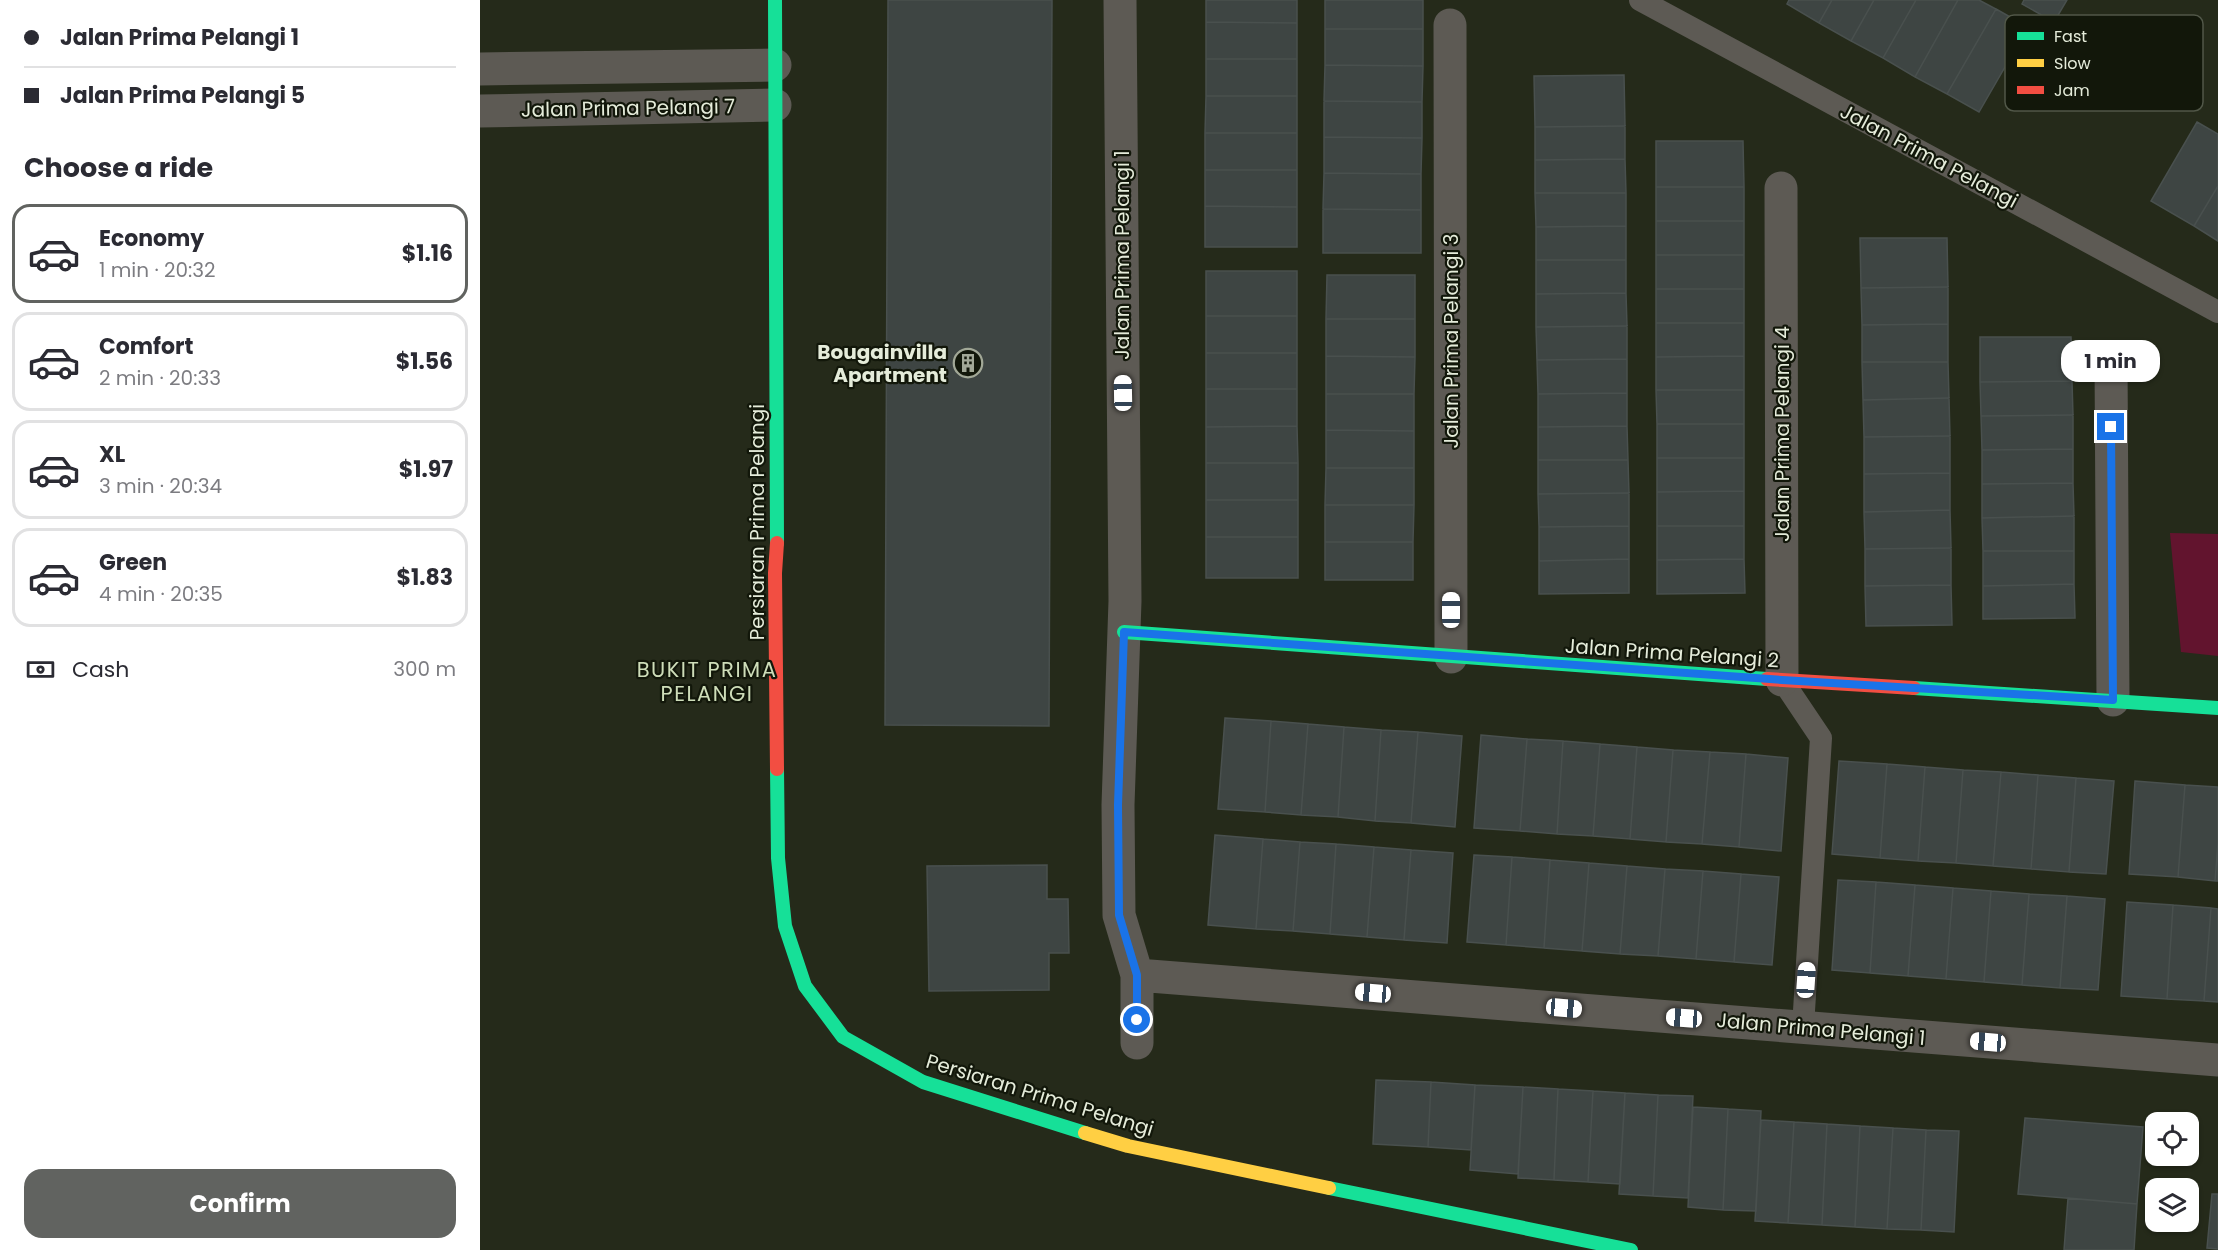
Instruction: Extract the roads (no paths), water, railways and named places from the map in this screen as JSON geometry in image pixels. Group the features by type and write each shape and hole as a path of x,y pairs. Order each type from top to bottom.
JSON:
{"street":[{"name":"Persiaran Prima Pelangi","path":"775,0 777,535 775,573 778,858 786,926 805,986 843,1037 923,1082 1128,1146 1631,1250"},
{"name":"Jalan Prima Pelangi 1","path":"1120,0 1124,632 1118,805 1119,915 1137,975 1137,1043"},
{"name":"Jalan Prima Pelangi 3","path":"1450,25 1452,657"},
{"path":"480,69 775,65"},
{"name":"Jalan Prima Pelangi 7","path":"480,111 775,105"},
{"name":"Jalan Prima Pelangi 4","path":"1781,188 1782,680"},
{"path":"2111,359 2113,700"},
{"name":"Jalan Prima Pelangi 2","path":"1124,632 1782,680 2218,708"},
{"name":"Jalan Prima Pelangi 1","path":"1137,975 2218,1060"}],"lane":[{"name":"Jalan Prima Pelangi","path":"1640,0 2218,312"},
{"path":"1782,680 1821,738 1803,1027"}],"place":[{"name":"Bougainvilla Apartment","path":"968,363"}],"district":[{"name":"BUKIT PRIMA PELANGI","path":"707,682"}]}
